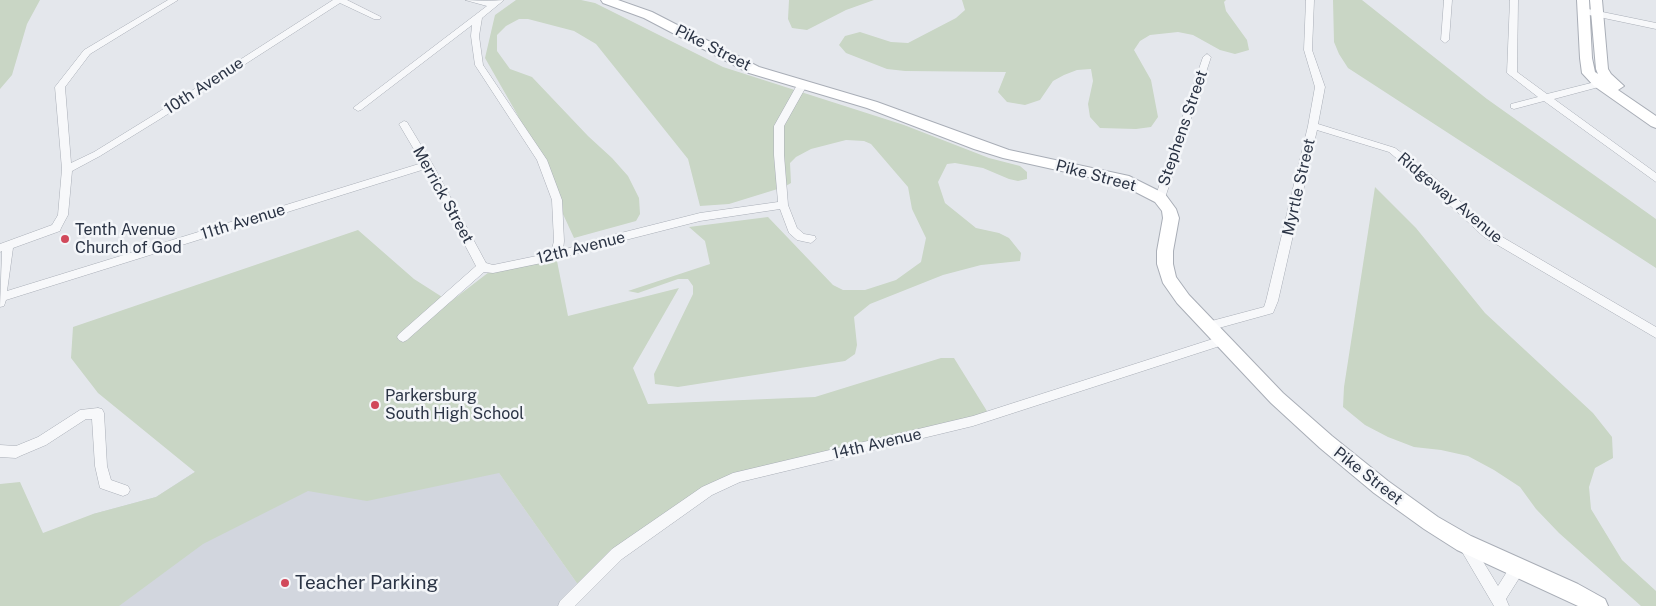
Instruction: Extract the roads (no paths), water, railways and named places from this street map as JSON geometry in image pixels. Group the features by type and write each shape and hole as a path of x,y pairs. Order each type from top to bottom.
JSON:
{"main road":[{"name":"Pike Street","path":"607,0 670,26 754,70 872,105 971,143 1008,155 1124,180 1148,190 1160,198 1169,209 1171,218 1165,251 1165,264 1169,279 1183,299 1277,398 1326,442 1388,492 1431,523 1464,543 1570,591 1598,606"},
{"path":"1591,4 1586,66 1589,74 1656,112"},
{"path":"1605,82 1656,123"}],"street":[{"path":"1,301 4,246 56,228 63,215 67,169 60,87 88,52 174,0"},
{"path":"339,0 376,17"},
{"name":"10th Avenue","path":"67,169 97,154 157,117 339,0"},
{"path":"469,0 488,4 498,2"},
{"name":"Myrtle Street","path":"1208,326 1269,310 1313,126 1320,87 1308,50 1310,0"},
{"path":"1445,40 1448,0"},
{"path":"1514,0 1512,73 1656,178"},
{"path":"358,108 498,2"},
{"path":"1591,4 1656,26"},
{"path":"478,17 475,36 479,65 542,160 557,200 559,241 556,256"},
{"name":"Stephens Street","path":"1160,198 1207,57"},
{"path":"1514,106 1605,82"},
{"path":"802,85 779,126 778,155 783,205 793,230 801,238 811,239"},
{"name":"Merrick Street","path":"404,124 482,267"},
{"name":"Ridgeway Avenue","path":"1313,126 1392,150 1430,180 1488,234 1656,333"},
{"name":"11th Avenue","path":"1,301 428,165"},
{"name":"12th Avenue","path":"482,267 494,269 556,256 597,243 691,219 783,205"},
{"path":"403,337 482,267"},
{"name":"14th Avenue","path":"565,606 617,554 707,490 738,477 973,421 1222,341"},
{"path":"0,451 16,452 42,441 84,414 98,413 101,466 105,484 123,490"},
{"path":"1464,543 1500,603"},
{"path":"1500,603 1518,567"}],"place":[{"name":"Tenth Avenue Church of God","path":"65,239"},
{"name":"Parkersburg South High School","path":"375,405"},
{"name":"Teacher Parking","path":"285,583"}]}
